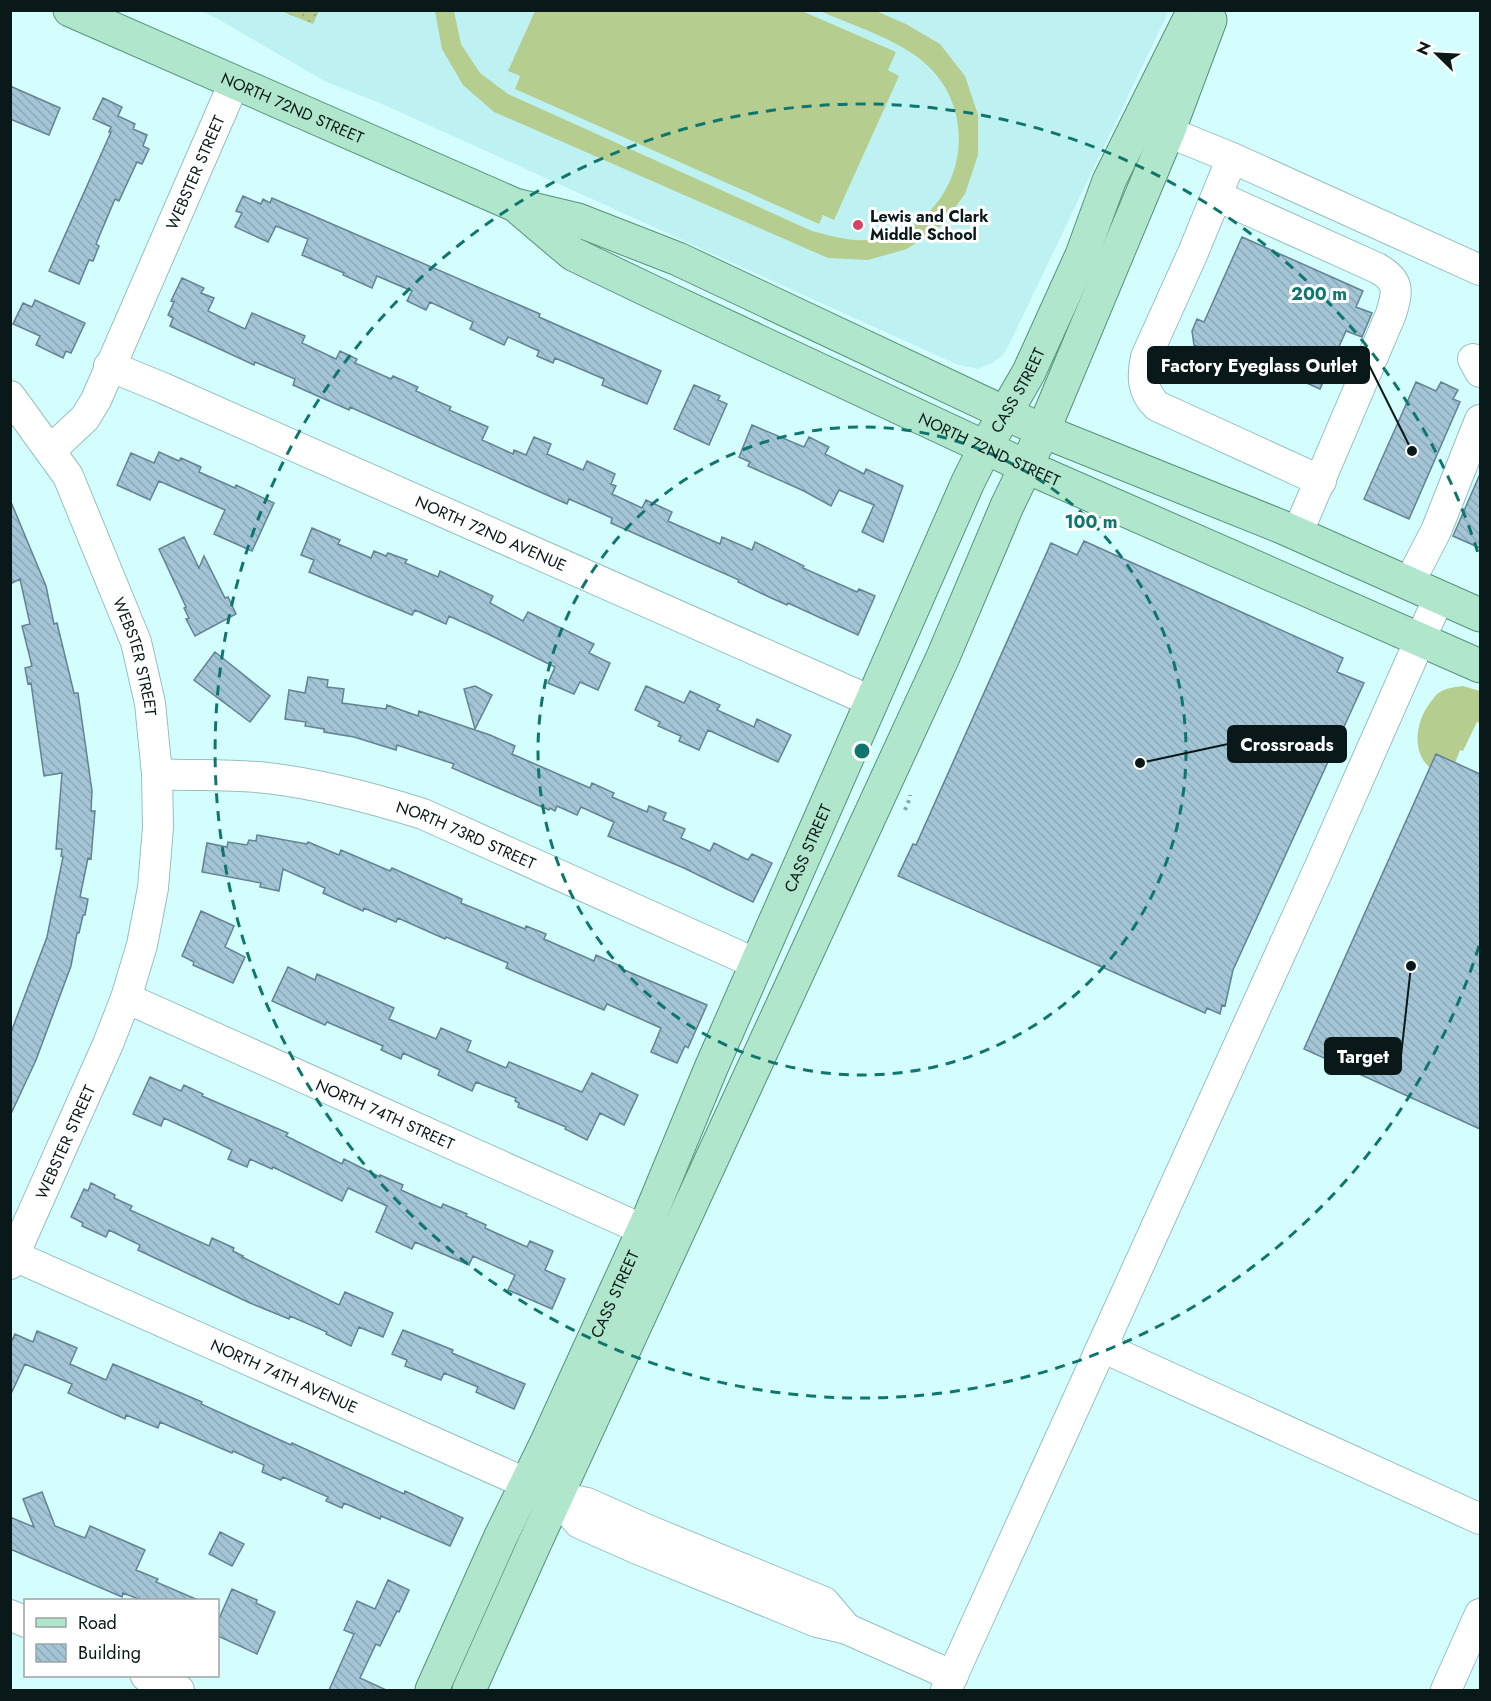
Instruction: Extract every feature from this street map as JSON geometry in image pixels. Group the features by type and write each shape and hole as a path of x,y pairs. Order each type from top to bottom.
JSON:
{"main road":[{"name":"NORTH 72ND STREET","path":"70,10 515,205 578,220 678,259 1043,431 1298,534 1480,615"},
{"name":"CASS STREET","path":"432,1690 644,1230 711,1068 968,482 1029,372 1082,255 1109,181 1194,10"},
{"name":"CASS STREET","path":"469,1690 943,657 1007,506 1043,431 1168,132 1213,10"},
{"name":"NORTH 72ND STREET","path":"515,205 573,254 985,448 1480,666"}],"street":[{"name":"WEBSTER STREET","path":"12,1258 108,1044 126,998 142,945 153,888 158,828 157,774 150,703 136,642 68,476 51,450 85,418 96,400 234,83"},
{"path":"1168,132 1232,158 1480,270"},
{"path":"1232,158 1146,357 1143,370 1144,387 1149,399 1157,406 1321,481"},
{"path":"1217,196 1377,268 1393,279 1395,285 1396,291 1391,314 1298,534"},
{"name":"NORTH 72ND AVENUE","path":"109,366 873,702"},
{"path":"10,396 51,450"},
{"path":"1409,583 1436,531 1480,420"},
{"path":"557,1497 579,1523 817,1622 847,1629 950,1683 1322,864 1439,597"},
{"name":"NORTH 73RD STREET","path":"157,774 266,778 340,790 423,814 757,964"},
{"name":"NORTH 74TH STREET","path":"126,998 644,1230"},
{"name":"NORTH 74TH AVENUE","path":"12,1258 557,1497"},
{"path":"1102,1347 1480,1519"},
{"path":"1446,1690 1480,1614"},
{"path":"10,1615 24,1621"},
{"path":"148,1677 179,1690"}],"shaded area":[{"name":"Lewis and Clark Middle School","path":"200,11 1169,11 1008,347 1002,356 978,369 958,365 382,104 326,82"}],"green space":[{"path":"319,10 313,24 281,11"},
{"path":"435,11 454,11 461,44 480,73 508,94 812,231 859,240 875,239 903,231 926,215 943,194 954,170 959,143 956,116 947,90 929,67 919,58 892,42 820,11 876,11 906,24 940,44 965,76 978,115 978,155 965,194 941,226 907,249 868,260 828,258 494,112 463,85 442,49"},
{"path":"535,11 802,11 896,52 888,70 899,76 834,220 823,215 819,224 515,89 520,76 508,71"},
{"path":"1463,686 1480,691 1480,723 1477,722 1455,763 1430,768 1424,761 1418,745 1421,718 1439,693"}],"building":[{"path":"10,86 60,108 49,135 10,119"},
{"path":"103,98 122,107 118,116 135,124 133,129 147,135 143,146 149,149 142,164 137,162 119,201 115,199 96,244 99,246 93,261 89,260 79,284 49,271 111,132 109,132 111,127 93,119"},
{"path":"243,196 261,204 263,199 270,203 272,198 540,314 539,317 661,371 647,404 602,385 604,379 555,358 553,363 537,356 539,351 508,337 504,345 470,329 473,322 430,302 426,310 407,301 412,291 377,276 372,288 343,275 344,273 302,255 308,239 276,226 268,242 235,227 242,213 236,211"},
{"path":"1242,237 1363,291 1356,307 1372,313 1362,337 1346,331 1320,389 1268,366 1263,376 1194,345 1192,331 1197,319 1204,322"},
{"path":"182,278 204,288 201,293 214,298 208,311 245,329 252,313 305,336 302,343 336,359 340,351 357,359 355,363 391,379 393,376 418,387 416,391 451,407 449,410 488,427 482,440 513,454 514,450 526,455 534,437 551,444 547,454 583,470 587,461 615,474 611,484 616,486 612,494 642,508 646,500 672,512 668,521 720,544 722,537 752,550 755,542 804,566 803,568 857,592 859,589 875,596 858,635 788,603 787,605 769,597 738,582 739,580 611,523 612,518 569,499 567,504 350,407 349,410 293,385 295,379 255,362 254,365 170,326 173,318 168,315 174,302 171,301"},
{"path":"35,300 85,323 71,353 66,351 63,358 36,345 40,336 13,324 23,303 32,307"},
{"path":"1416,382 1436,391 1441,382 1458,390 1453,399 1460,402 1409,519 1364,499"},
{"path":"694,385 720,396 718,400 727,404 709,445 674,429"},
{"path":"752,425 804,447 809,437 829,447 825,454 864,474 866,469 903,486 883,542 862,532 874,505 839,490 831,506 748,466 750,462 739,457"},
{"path":"159,452 179,461 181,458 201,467 199,472 235,488 236,485 274,503 252,551 214,534 225,510 159,481 150,500 117,485 131,453 154,463"},
{"path":"1480,474 1480,548 1453,536"},
{"path":"11,502 46,586 54,624 57,623 74,693 78,693 92,791 91,811 95,811 91,859 88,858 80,897 88,899 85,915 83,915 79,933 77,933 71,966 36,1060 10,1116 10,1035 47,937 63,857 61,856 62,849 56,849 62,773 44,776 31,683 28,684 25,668 32,666 22,626 30,624 20,579 10,584"},
{"path":"312,528 340,540 338,544 371,558 374,551 386,556 388,553 407,560 405,563 438,577 440,571 493,596 490,603 523,621 528,612 594,644 589,653 610,663 598,690 580,682 574,694 548,683 555,667 449,616 446,624 415,610 412,615 309,572 314,560 301,555"},
{"path":"184,537 199,568 204,556 225,598 228,597 236,614 195,636 186,619 189,618 184,608 186,607 159,549"},
{"path":"1084,541 1343,658 1337,672 1364,683 1233,970 1225,1006 1222,1005 1220,1014 1207,1008 1205,1013 898,876 913,844 916,845 1051,543 1077,555"},
{"path":"215,652 270,696 250,722 194,680"},
{"path":"308,677 328,680 327,687 344,689 342,703 386,709 387,705 418,716 419,711 490,735 515,746 512,754 590,788 592,783 614,793 612,797 647,812 649,806 666,813 663,820 685,829 681,838 710,851 714,843 748,860 752,854 772,863 753,902 684,868 608,836 614,822 581,807 577,815 557,806 555,811 550,808 549,810 452,768 454,764 397,745 396,750 354,737 324,732 324,729 305,726 306,722 285,719 289,690 305,693"},
{"path":"475,686 492,695 475,729 464,689"},
{"path":"646,686 684,703 690,691 720,705 717,710 754,727 757,719 791,735 778,762 708,730 699,750 679,741 681,736 658,726 660,722 635,710"},
{"path":"1436,754 1480,774 1480,1129 1304,1049"},
{"path":"257,835 307,844 308,842 339,855 341,850 390,871 392,868 462,899 461,903 525,929 526,926 546,934 544,939 594,961 596,955 623,967 622,969 707,1005 688,1048 685,1046 677,1063 651,1052 661,1028 607,1004 604,1010 506,968 508,963 398,918 396,922 364,908 363,911 323,893 325,888 283,869 279,891 260,887 261,883 202,872 207,843 227,847 228,842 247,845 249,840 256,841"},
{"path":"201,911 234,926 225,947 245,957 233,983 193,965 194,962 182,956"},
{"path":"288,967 315,980 317,974 394,1008 389,1019 436,1039 441,1028 471,1041 467,1051 506,1068 509,1062 582,1092 592,1073 638,1095 624,1125 600,1113 587,1140 565,1129 566,1127 518,1107 519,1103 515,1101 516,1098 476,1082 472,1091 438,1075 440,1070 403,1053 401,1059 381,1050 383,1046 327,1022 325,1025 272,1001"},
{"path":"150,1077 181,1091 184,1085 203,1094 202,1096 288,1133 286,1136 342,1164 344,1159 380,1177 380,1175 403,1185 401,1190 441,1208 443,1204 467,1214 466,1216 486,1225 485,1228 527,1247 530,1241 553,1251 545,1270 565,1279 552,1309 508,1290 515,1275 473,1256 469,1265 415,1242 412,1249 376,1232 387,1206 348,1188 342,1201 273,1167 272,1169 250,1159 247,1167 228,1159 232,1150 208,1138 164,1118 161,1126 133,1114"},
{"path":"91,1183 115,1195 114,1198 132,1206 130,1210 209,1246 212,1238 234,1248 233,1251 242,1257 339,1305 345,1292 393,1313 383,1337 359,1327 351,1346 326,1334 327,1332 290,1316 289,1319 250,1303 138,1250 140,1245 109,1230 106,1237 82,1226 83,1223 71,1217 84,1189 88,1191"},
{"path":"403,1330 453,1350 452,1353 525,1384 514,1409 476,1392 478,1387 444,1373 441,1380 405,1366 407,1360 392,1354"},
{"path":"37,1331 77,1348 70,1364 106,1380 113,1364 202,1402 201,1404 291,1445 292,1443 463,1518 450,1546 381,1516 380,1519 344,1503 342,1508 326,1501 328,1497 283,1477 281,1480 262,1472 264,1465 160,1422 158,1428 126,1415 125,1419 68,1393 72,1384 25,1364 10,1396 10,1345 15,1334 33,1342"},
{"path":"42,1492 55,1526 85,1538 90,1526 145,1550 136,1570 158,1579 156,1582 196,1599 138,1599 123,1593 122,1597 10,1549 10,1517 34,1527 23,1499"},
{"path":"220,1532 244,1544 232,1566 209,1554"},
{"path":"388,1580 409,1590 380,1646 376,1644 360,1678 386,1690 329,1690 354,1634 344,1630 357,1601 375,1609"},
{"path":"232,1589 257,1600 256,1603 275,1612 257,1654 219,1636 219,1619"}],"place":[{"name":"Lewis and Clark Middle School","path":"858,225"},
{"name":"Factory Eyeglass Outlet","path":"1412,451"},
{"name":"Crossroads","path":"1140,763"},
{"name":"Target","path":"1411,966"}]}
